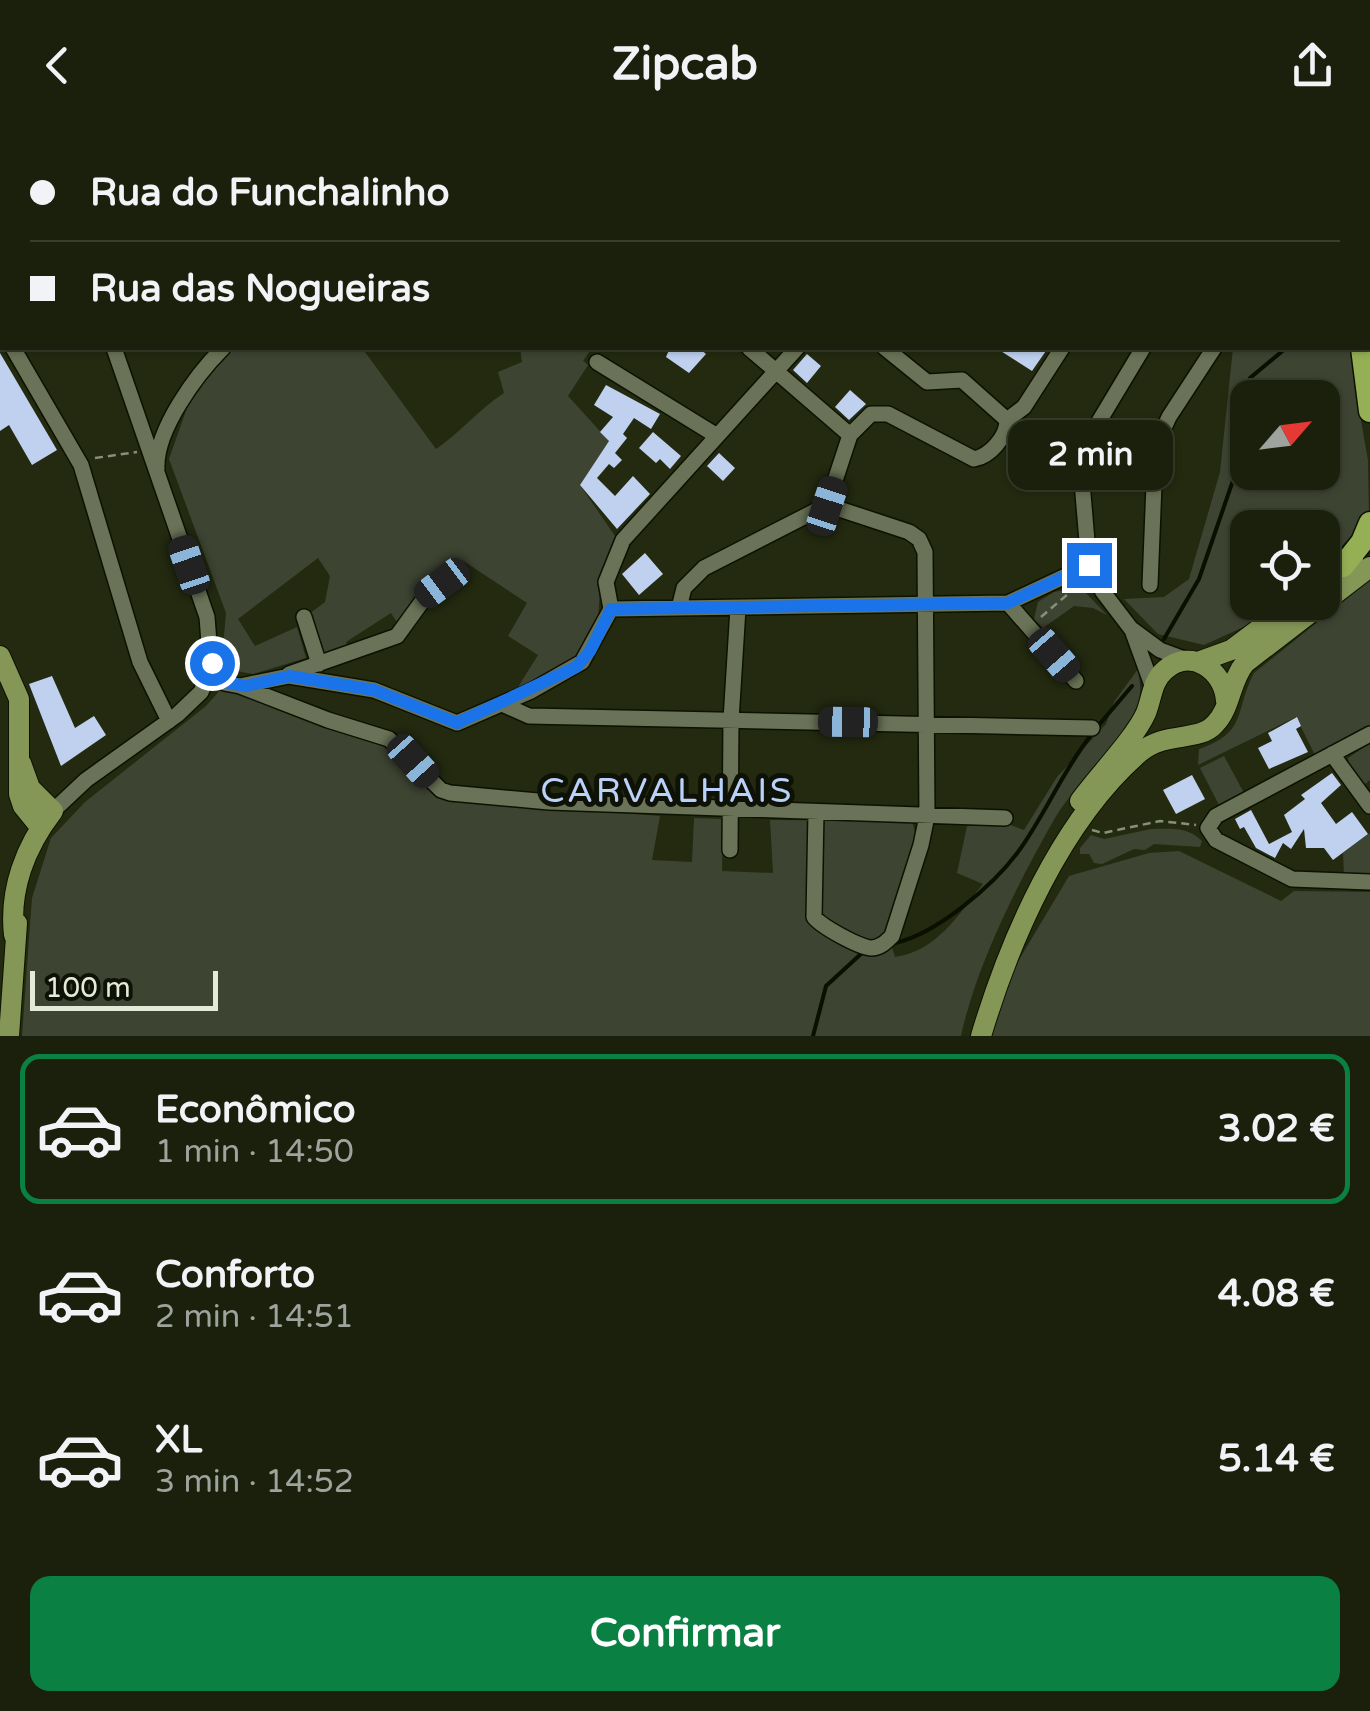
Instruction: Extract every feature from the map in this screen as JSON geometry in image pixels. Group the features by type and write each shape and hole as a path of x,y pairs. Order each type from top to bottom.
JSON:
{"highway":[{"path":"1365,359 1370,411"},
{"path":"1343,566 1362,542 1370,522"}],"main road":[{"path":"1340,568 1370,545"},
{"path":"981,1036 1012,948 1034,901 1091,807 1138,754 1156,742 1207,731 1218,722 1235,678 1252,656 1370,567"},
{"path":"973,1036 992,971 1042,868 1080,800 1139,725 1157,678 1169,666 1231,650 1271,620"},
{"path":"0,656 20,699 19,794 23,806 47,819 27,852 19,882 9,1036"},
{"path":"1194,662 1220,677 1226,703"},
{"path":"1152,692 1159,720 1180,734"}],"street":[{"path":"14,350 79,460 140,662 169,721"},
{"path":"47,819 86,780 169,721 205,684 212,663 207,618 157,471 152,438 133,403 115,350"},
{"path":"152,438 172,418 202,368 221,350"},
{"path":"751,350 850,436"},
{"path":"281,677 374,690 457,723 576,667 590,651 611,609 606,582 620,544 794,350"},
{"path":"887,350 927,382 962,380 1007,420"},
{"path":"827,506 850,436 872,414 883,412 965,456 979,458 989,453 1004,433 1007,420 1024,406 1061,350"},
{"path":"1143,350 1098,423 1082,482 1089,565 1132,630 1166,654 1194,662"},
{"path":"1150,586 1158,439 1213,350"},
{"path":"596,362 717,436"},
{"path":"679,608 684,588 704,568 827,506 909,532 919,539 925,552 927,816 922,845 892,936 882,945 870,948 822,925 812,913 816,812"},
{"path":"611,609 1008,603 1089,565"},
{"path":"205,684 281,677 397,636 426,596 459,571"},
{"path":"1008,603 1076,680"},
{"path":"730,850 731,720 738,608"},
{"path":"304,616 319,664"},
{"path":"1132,630 1152,692"},
{"path":"212,663 232,684 388,739 441,790 450,793 549,802 1005,818"},
{"path":"502,704 529,716 1092,728"},
{"path":"1370,734 1216,816 1208,828 1216,840 1292,880 1370,882"},
{"path":"1332,754 1370,806"}],"path":[{"path":"79,460 152,438"},
{"path":"1036,621 1075,588"},
{"path":"1090,829 1099,833 1160,820 1208,828"}],"green space":[{"path":"228,350 363,350 436,449 504,393 498,372 522,362 520,350 591,350 583,361 588,365 568,396 609,441 580,485 615,536 601,573 598,622 585,646 563,667 518,687 538,655 508,636 527,603 462,560 420,595 398,624 391,613 346,642 348,649 322,660 309,614 325,602 330,576 318,558 238,619 255,646 297,627 306,658 253,674 231,670 222,658 226,613 169,459 194,388"},
{"path":"1233,350 1355,350 1355,387 1368,460 1369,516 1340,548 1340,510 1230,510 1230,620 1255,620 1204,645 1158,634 1124,599 1164,597 1189,579 1220,472"},
{"path":"1370,580 1370,729 1315,755 1296,717 1198,765 1199,749 1233,728 1254,673 1320,620 1340,620 1340,604"},
{"path":"1075,588 1086,593 1107,615 1093,608 1074,606 1043,628 1034,619 1038,602 1054,592"},
{"path":"1138,669 1137,707 1118,739 1064,804 1027,869 988,952 961,1036 22,1036 32,898 51,838 85,802 206,706 222,688 388,744 463,801 660,816 652,860 692,862 694,818 723,819 722,871 773,873 770,820 912,821 917,840 886,926 895,957 935,939 983,884 957,873 967,826 1008,824 1024,830 1057,777 1106,724 1114,702"},
{"path":"1370,743 1370,780 1364,785 1348,758"},
{"path":"1224,756 1244,793 1219,805 1200,768"},
{"path":"1151,829 1184,831 1202,841 1200,847 1154,844 1102,864 1094,863 1089,854 1080,854 1080,848 1091,835 1104,839"},
{"path":"1370,833 1370,874 1344,875 1343,853"},
{"path":"1179,851 1281,901 1294,891 1370,892 1370,1036 988,1036 1011,973 1069,876 1149,853"}],"building":[{"path":"669,350 701,350 706,354 689,373 666,357"},
{"path":"999,350 1047,350 1032,371"},
{"path":"0,353 57,450 32,465 9,425 0,431"},
{"path":"807,354 821,366 807,383 793,370"},
{"path":"606,385 660,414 651,429 634,418 623,434 627,438 615,453 622,460 614,468 609,464 597,478 615,496 633,476 650,494 617,529 580,485 609,441 600,432 613,417 594,405"},
{"path":"850,390 866,404 849,420 835,407"},
{"path":"653,432 681,456 670,469 639,448"},
{"path":"719,453 735,468 723,481 707,466"},
{"path":"645,553 663,574 639,595 622,574"},
{"path":"52,676 75,728 94,716 106,735 61,766 29,684"},
{"path":"1297,717 1301,726 1296,729 1308,752 1269,769 1258,748 1272,741 1268,733"},
{"path":"1332,773 1341,785 1321,803 1336,824 1352,812 1368,834 1333,860 1324,848 1306,848 1304,829 1291,849 1283,843 1275,858 1256,848 1244,827 1240,829 1235,819 1251,810 1269,844 1292,832 1284,815 1305,799 1301,795"},
{"path":"1192,775 1205,799 1176,814 1163,790"}],"waterway":[{"path":"1250,380 1284,350"},
{"path":"1164,639 1199,579 1230,489"},
{"path":"1098,726 1132,686"},
{"path":"895,943 945,919 1007,865 1092,734"},
{"path":"813,1036 826,986 862,953"}],"district":[{"name":"CARVALHAIS","path":"667,790"}],"route":[{"path":"212,663 224,682 240,686 289,676 374,690 457,723 576,667 590,651 611,609 1008,603 1089,565"}]}
